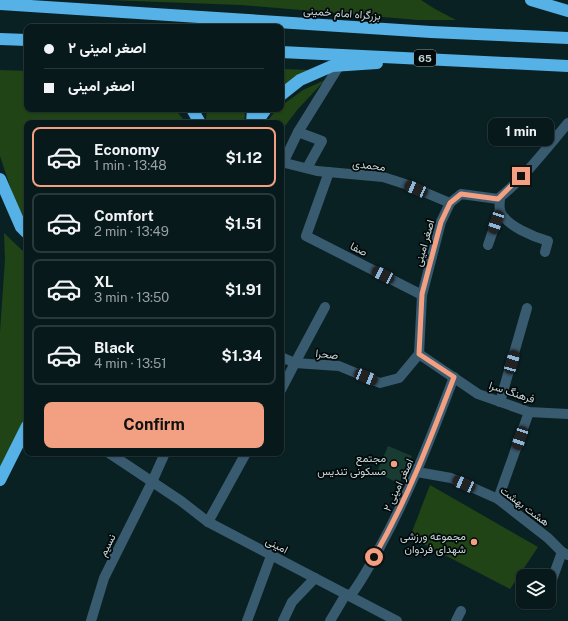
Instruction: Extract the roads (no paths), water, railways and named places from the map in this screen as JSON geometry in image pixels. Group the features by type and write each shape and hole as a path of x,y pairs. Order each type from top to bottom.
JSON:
{"highway":[{"path":"42,7 75,0"},
{"path":"531,0 568,11"},
{"name":"بزرگراه امام خمینی","path":"0,4 431,32 568,38"},
{"path":"0,39 24,40"},
{"name":"65","path":"284,52 568,66"},
{"path":"284,93 300,80 332,66 435,59"},
{"path":"0,179 21,227 24,230"},
{"path":"0,480 24,432"}],"street":[{"path":"284,158 298,132 339,66"},
{"path":"450,203 461,194 485,198 500,198 529,168 568,123"},
{"path":"298,132 322,141 307,168"},
{"name":"محمدی","path":"284,162 329,172 383,177 405,184 450,203"},
{"name":"صفا","path":"329,172 306,236 422,294"},
{"path":"488,245 500,210 500,198"},
{"name":"اصغر امینی","path":"419,354 422,294 441,222 450,203"},
{"path":"500,210 508,220 529,235 548,241 545,252"},
{"path":"284,384 325,307"},
{"path":"500,402 527,308"},
{"path":"419,354 454,377"},
{"name":"صحرا","path":"284,358 295,363 339,366 380,383 398,378 419,354"},
{"name":"فرهنگ سرا","path":"454,377 478,394 529,412 568,414"},
{"name":"۲ اصغر امینی","path":"330,621 348,595 359,585 398,515 417,472 454,377"},
{"path":"498,499 529,412"},
{"name":"امینی","path":"113,456 208,522 348,595 390,619"},
{"name":"نسیم","path":"91,621 104,578 164,456"},
{"path":"208,522 244,456"},
{"name":"هشت بهشت","path":"417,472 451,478 498,499 565,553"},
{"path":"556,573 565,553"},
{"path":"247,621 271,556"},
{"path":"282,621 292,602 315,578"},
{"path":"456,621 461,611"}],"place":[{"name":"مجتمع مسکونی تندیس","path":"394,464"},
{"name":"مجموعه ورزشی شهدای فردوان","path":"474,542"}]}
